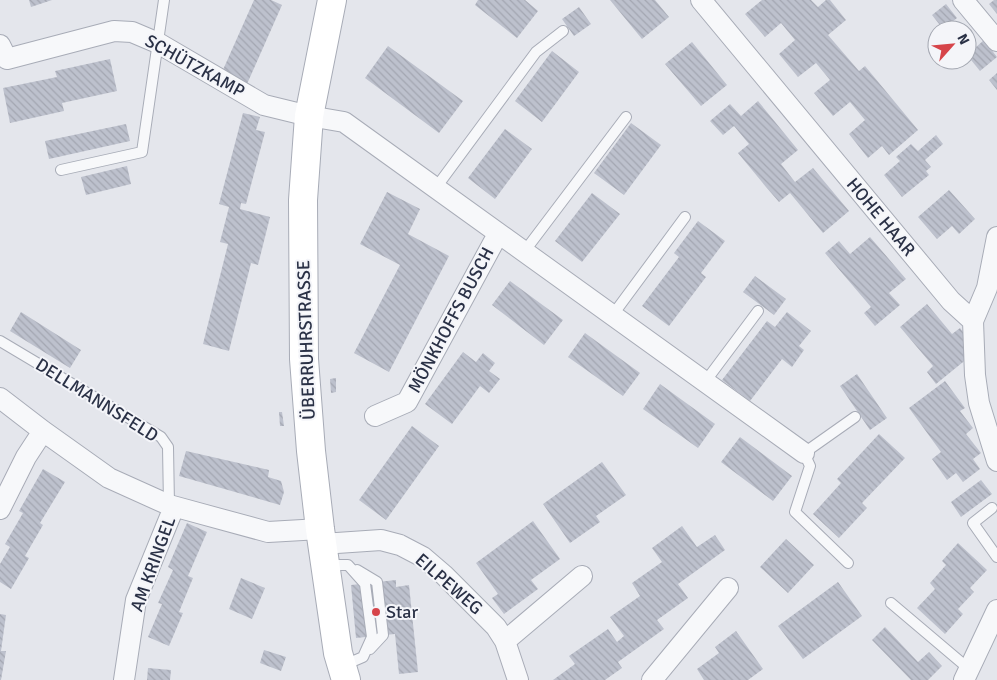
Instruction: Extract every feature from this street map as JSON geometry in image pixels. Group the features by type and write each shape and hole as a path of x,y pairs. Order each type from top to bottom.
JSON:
{"main road":[{"name":"ÜBERRUHRSTRASSE","path":"332,0 309,116 303,200 304,359 311,451 329,550 338,653 350,668"}],"street":[{"name":"HOHE HAAR","path":"701,0 951,301 973,321"},
{"path":"963,0 997,41"},
{"name":"SCHÜTZKAMP","path":"4,52 114,31 132,32 158,43 264,105 309,116"},
{"name":"MÖNKHOFFS BUSCH","path":"309,116 344,122 804,453"},
{"name":"MÖNKHOFFS BUSCH","path":"375,416 407,402 498,234"},
{"path":"997,236 987,288 973,321 975,375 978,394 997,460"},
{"path":"0,398 110,478 171,506 329,550"},
{"path":"0,509 26,457 43,431"},
{"name":"AM KRINGEL","path":"124,680 136,600 171,506"},
{"name":"EILPEWEG","path":"329,550 381,540 400,545 423,557 444,575 496,627 505,641 518,680"},
{"path":"505,641 582,576"},
{"path":"652,680 728,588"},
{"path":"966,675 997,610"}],"lane":[{"path":"61,170 142,152 164,0"},
{"path":"435,188 536,52 564,31"},
{"name":"MÖNKHOFFS BUSCH","path":"524,252 626,117"},
{"path":"612,316 685,217"},
{"path":"705,382 758,311"},
{"name":"DELLMANNSFELD","path":"0,341 161,437 168,447 171,506"},
{"path":"848,563 795,512 810,466 804,453 855,416"},
{"path":"992,508 973,523 997,558"},
{"path":"329,550 365,584 372,637 350,668"},
{"path":"891,603 966,675"}],"building":[{"path":"29,0 52,0 31,7"},
{"path":"254,0 271,0 282,5 247,84 222,72"},
{"path":"478,0 525,0 538,11 517,38 475,5"},
{"path":"610,0 655,0 669,17 642,39"},
{"path":"762,0 811,0 818,7 826,0 830,0 846,20 828,35 859,71 865,66 918,130 889,155 882,146 868,158 849,134 865,120 850,102 833,116 814,93 830,80 816,63 798,77 779,54 795,40 781,23 765,37 745,14"},
{"path":"997,0 997,14 989,4"},
{"path":"946,4 957,18 954,20 936,20 932,15"},
{"path":"579,7 591,24 574,36 562,19"},
{"path":"984,40 997,57 980,71 977,67 977,46"},
{"path":"692,42 727,85 701,106 665,64"},
{"path":"388,46 463,101 439,133 365,78"},
{"path":"552,51 579,72 542,122 515,101"},
{"path":"110,59 117,91 62,103 64,111 10,123 3,88 57,77 55,71"},
{"path":"997,73 997,90 989,80"},
{"path":"758,101 798,150 781,164 795,182 813,168 849,211 823,233 790,193 779,202 766,187 738,153 749,144 734,126 723,135 710,121 730,104 741,116"},
{"path":"243,113 260,117 256,130 265,132 246,204 241,203 240,209 270,217 258,265 251,263 229,351 203,344 228,244 220,242 229,207 219,204"},
{"path":"631,123 661,145 624,195 594,173"},
{"path":"126,124 130,141 49,159 45,141"},
{"path":"505,129 532,149 495,199 468,178"},
{"path":"936,135 943,144 925,160 931,167 926,171 929,175 902,197 884,175 900,161 896,157 911,144 918,151"},
{"path":"127,166 131,184 86,195 81,177"},
{"path":"949,190 975,219 959,234 952,226 937,239 918,217"},
{"path":"387,192 420,209 408,234 449,256 389,372 354,353 400,265 360,244"},
{"path":"592,193 620,214 582,262 555,241"},
{"path":"698,221 725,241 701,273 706,277 669,326 642,306 679,257 674,253"},
{"path":"870,237 906,279 889,293 900,305 875,326 864,313 871,307 825,253 839,241 850,254"},
{"path":"755,276 786,299 774,315 743,292"},
{"path":"510,281 563,320 544,345 492,305"},
{"path":"927,304 952,334 960,328 966,336 968,358 936,384 927,372 933,366 900,327"},
{"path":"21,312 81,350 70,368 10,331"},
{"path":"787,312 811,331 799,346 804,350 792,367 782,359 750,401 722,380 767,321 775,327"},
{"path":"585,333 640,373 623,396 568,357"},
{"path":"463,352 476,362 483,353 495,363 489,371 500,379 489,393 480,386 452,424 425,404"},
{"path":"857,374 887,418 870,430 840,386"},
{"path":"336,378 336,392 331,393 330,379"},
{"path":"945,381 965,408 960,411 973,428 966,434 981,453 973,459 980,469 963,482 956,473 947,480 932,459 941,452 909,408"},
{"path":"660,384 715,424 698,448 643,409"},
{"path":"279,412 282,412 284,426 280,426"},
{"path":"412,426 439,446 386,520 359,500"},
{"path":"879,434 905,458 862,503 867,508 839,538 813,514 841,483 837,479"},
{"path":"740,437 792,476 773,501 721,462"},
{"path":"186,451 269,470 268,477 281,481 284,492 280,505 179,476"},
{"path":"602,462 626,495 596,516 600,522 570,543 543,504"},
{"path":"43,469 65,482 40,523 43,525 25,556 29,558 11,589 0,582 0,564 10,547 5,544 23,513 19,511"},
{"path":"981,480 992,494 961,517 951,502"},
{"path":"533,521 560,559 531,580 538,589 504,614 492,598 498,594 476,563"},
{"path":"187,523 207,532 188,576 193,578 179,612 183,613 169,646 148,637 162,604 158,603 173,570 168,567"},
{"path":"682,526 697,547 715,535 725,550 678,584 688,598 657,620 664,629 618,662 622,668 605,680 553,680 575,664 569,656 608,629 617,642 624,636 610,617 640,596 632,583 662,562 652,548"},
{"path":"786,539 814,565 788,593 760,567"},
{"path":"958,543 987,570 970,588 974,592 958,609 963,614 945,634 917,608 935,589 930,583 946,565 942,561"},
{"path":"241,578 265,588 252,619 229,609"},
{"path":"396,580 396,587 409,585 418,672 399,674 395,634 356,638 351,585"},
{"path":"838,582 862,616 803,659 778,626"},
{"path":"0,614 6,615 1,651 6,651 1,680 0,680"},
{"path":"885,627 918,662 929,652 942,666 928,680 911,680 872,640"},
{"path":"736,631 763,669 748,680 704,680 697,669 719,653 715,647"},
{"path":"264,650 286,657 281,671 260,663"},
{"path":"148,668 171,670 170,680 147,680"}],"place":[{"name":"Star","path":"376,612"}]}
